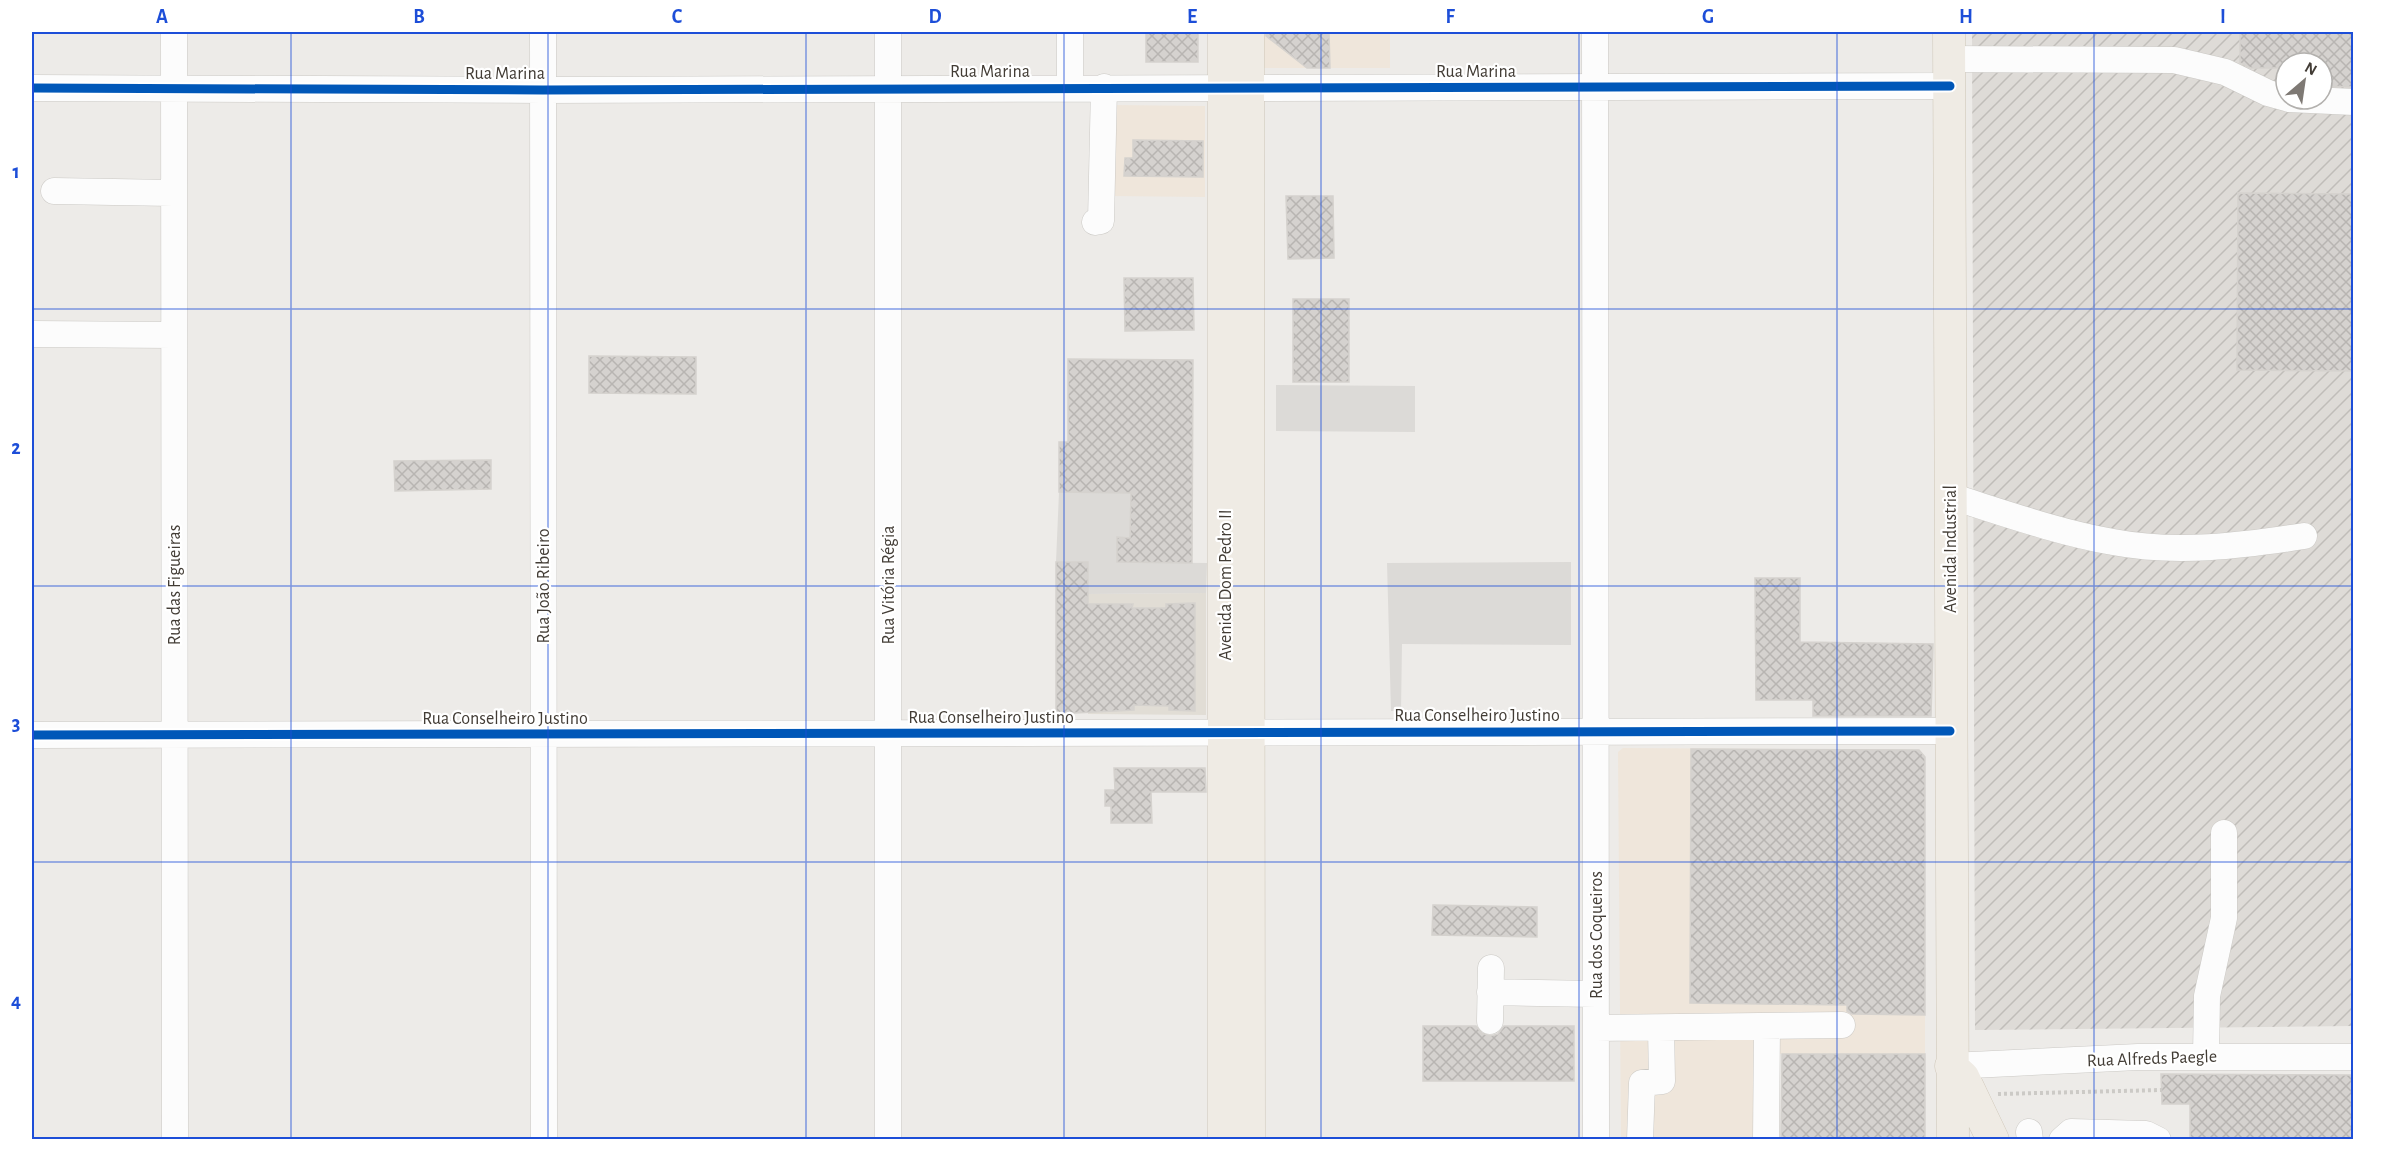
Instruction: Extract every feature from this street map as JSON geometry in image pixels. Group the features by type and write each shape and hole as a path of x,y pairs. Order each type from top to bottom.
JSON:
{"main road":[{"name":"Avenida Dom Pedro II","path":"1224,32 1236,87 1238,733 1249,1140"},
{"name":"Avenida Dom Pedro II","path":"1236,87 1248,32"},
{"name":"Avenida Industrial","path":"1949,59 1953,1140"},
{"name":"Avenida Dom Pedro II","path":"1224,1140 1238,733"},
{"path":"1951,1066 1963,1077 1993,1140"}],"street":[{"name":"Rua das Figueiras","path":"174,32 175,1140"},
{"name":"Rua João Ribeiro","path":"543,32 544,1140"},
{"name":"Rua Vitória Régia","path":"888,32 888,1140"},
{"path":"1070,32 1070,87"},
{"name":"Rua dos Coqueiros","path":"1595,32 1596,1140"},
{"name":"Rua Marina","path":"32,88 543,90 1595,87 1949,59 2174,60 2225,72 2274,95"},
{"path":"1095,222 1101,221 1104,87"},
{"name":"Rua Marina","path":"2334,101 2354,102"},
{"path":"54,191 173,193"},
{"path":"32,334 173,335"},
{"path":"1950,496 2073,534 2150,547 2217,547 2304,536"},
{"name":"Rua Conselheiro Justino","path":"32,735 1950,731"},
{"path":"2206,1056 2207,996 2223,918 2224,833"},
{"path":"1490,1021 1491,980 1596,994"},
{"path":"1596,1028 1842,1025"},
{"path":"1766,1140 1767,1026"},
{"path":"1640,1140 1642,1083 1662,1081 1661,1028"},
{"name":"Rua Alfreds Paegle","path":"1951,1066 2206,1056 2354,1057"},
{"path":"2062,1140 2071,1132 2146,1134 2158,1140"}],"path":[{"path":"2009,1093 2162,1090"}],"shaded area":[{"path":"1264,32 1390,32 1390,68 1263,68"},
{"path":"1972,32 2353,32 2353,1026 1975,1030"},
{"path":"1111,105 1205,106 1205,197 1110,196"},
{"path":"1276,385 1415,386 1415,432 1276,431"},
{"path":"1059,492 1131,493 1131,528 1190,538 1117,538 1117,562 1207,563 1206,593 1088,594 1088,562 1056,562"},
{"path":"1571,562 1571,645 1402,644 1401,711 1391,711 1387,563"},
{"path":"1206,593 1206,715 1088,714 1088,594"},
{"path":"1623,748 1919,750 1925,757 1925,1054 1775,1054 1774,1139 1621,1139 1618,752"}],"building":[{"path":"1146,32 1198,32 1198,62 1146,62"},
{"path":"1266,32 1329,33 1330,68 1307,68 1266,36"},
{"path":"2240,32 2354,32 2354,87 2334,86 2334,51 2274,51 2274,68 2251,68 2240,63"},
{"path":"1133,140 1203,141 1203,177 1124,176 1125,158 1133,158"},
{"path":"2238,193 2354,194 2354,371 2237,370"},
{"path":"1286,196 1333,196 1334,258 1288,259"},
{"path":"1124,278 1193,278 1194,330 1125,331"},
{"path":"1293,299 1349,299 1349,382 1293,382"},
{"path":"589,356 696,357 696,394 589,393"},
{"path":"1068,359 1193,360 1192,563 1117,562 1117,537 1130,538 1131,493 1059,492 1059,442 1068,442"},
{"path":"491,460 491,489 395,491 394,461"},
{"path":"1056,562 1088,562 1088,604 1133,604 1132,608 1166,608 1166,604 1195,603 1195,711 1169,710 1169,706 1134,705 1134,710 1056,714"},
{"path":"1755,578 1800,578 1800,642 1933,644 1931,716 1813,716 1813,700 1756,700"},
{"path":"1691,749 1919,750 1925,757 1925,1015 1852,1014 1847,1011 1847,1005 1690,1003"},
{"path":"1114,768 1205,768 1206,792 1151,792 1152,823 1111,823 1111,806 1105,806 1105,790 1115,790"},
{"path":"1433,905 1537,907 1537,937 1432,935"},
{"path":"1423,1026 1476,1026 1482,1033 1490,1036 1498,1034 1504,1026 1574,1026 1574,1081 1423,1081"},
{"path":"1782,1054 1925,1054 1925,1140 1781,1140"},
{"path":"2161,1074 2354,1075 2354,1140 2190,1140 2190,1104 2162,1104"}],"cycle path":[{"path":"32,88 543,90 1950,86"},
{"path":"32,735 1950,731"}]}
